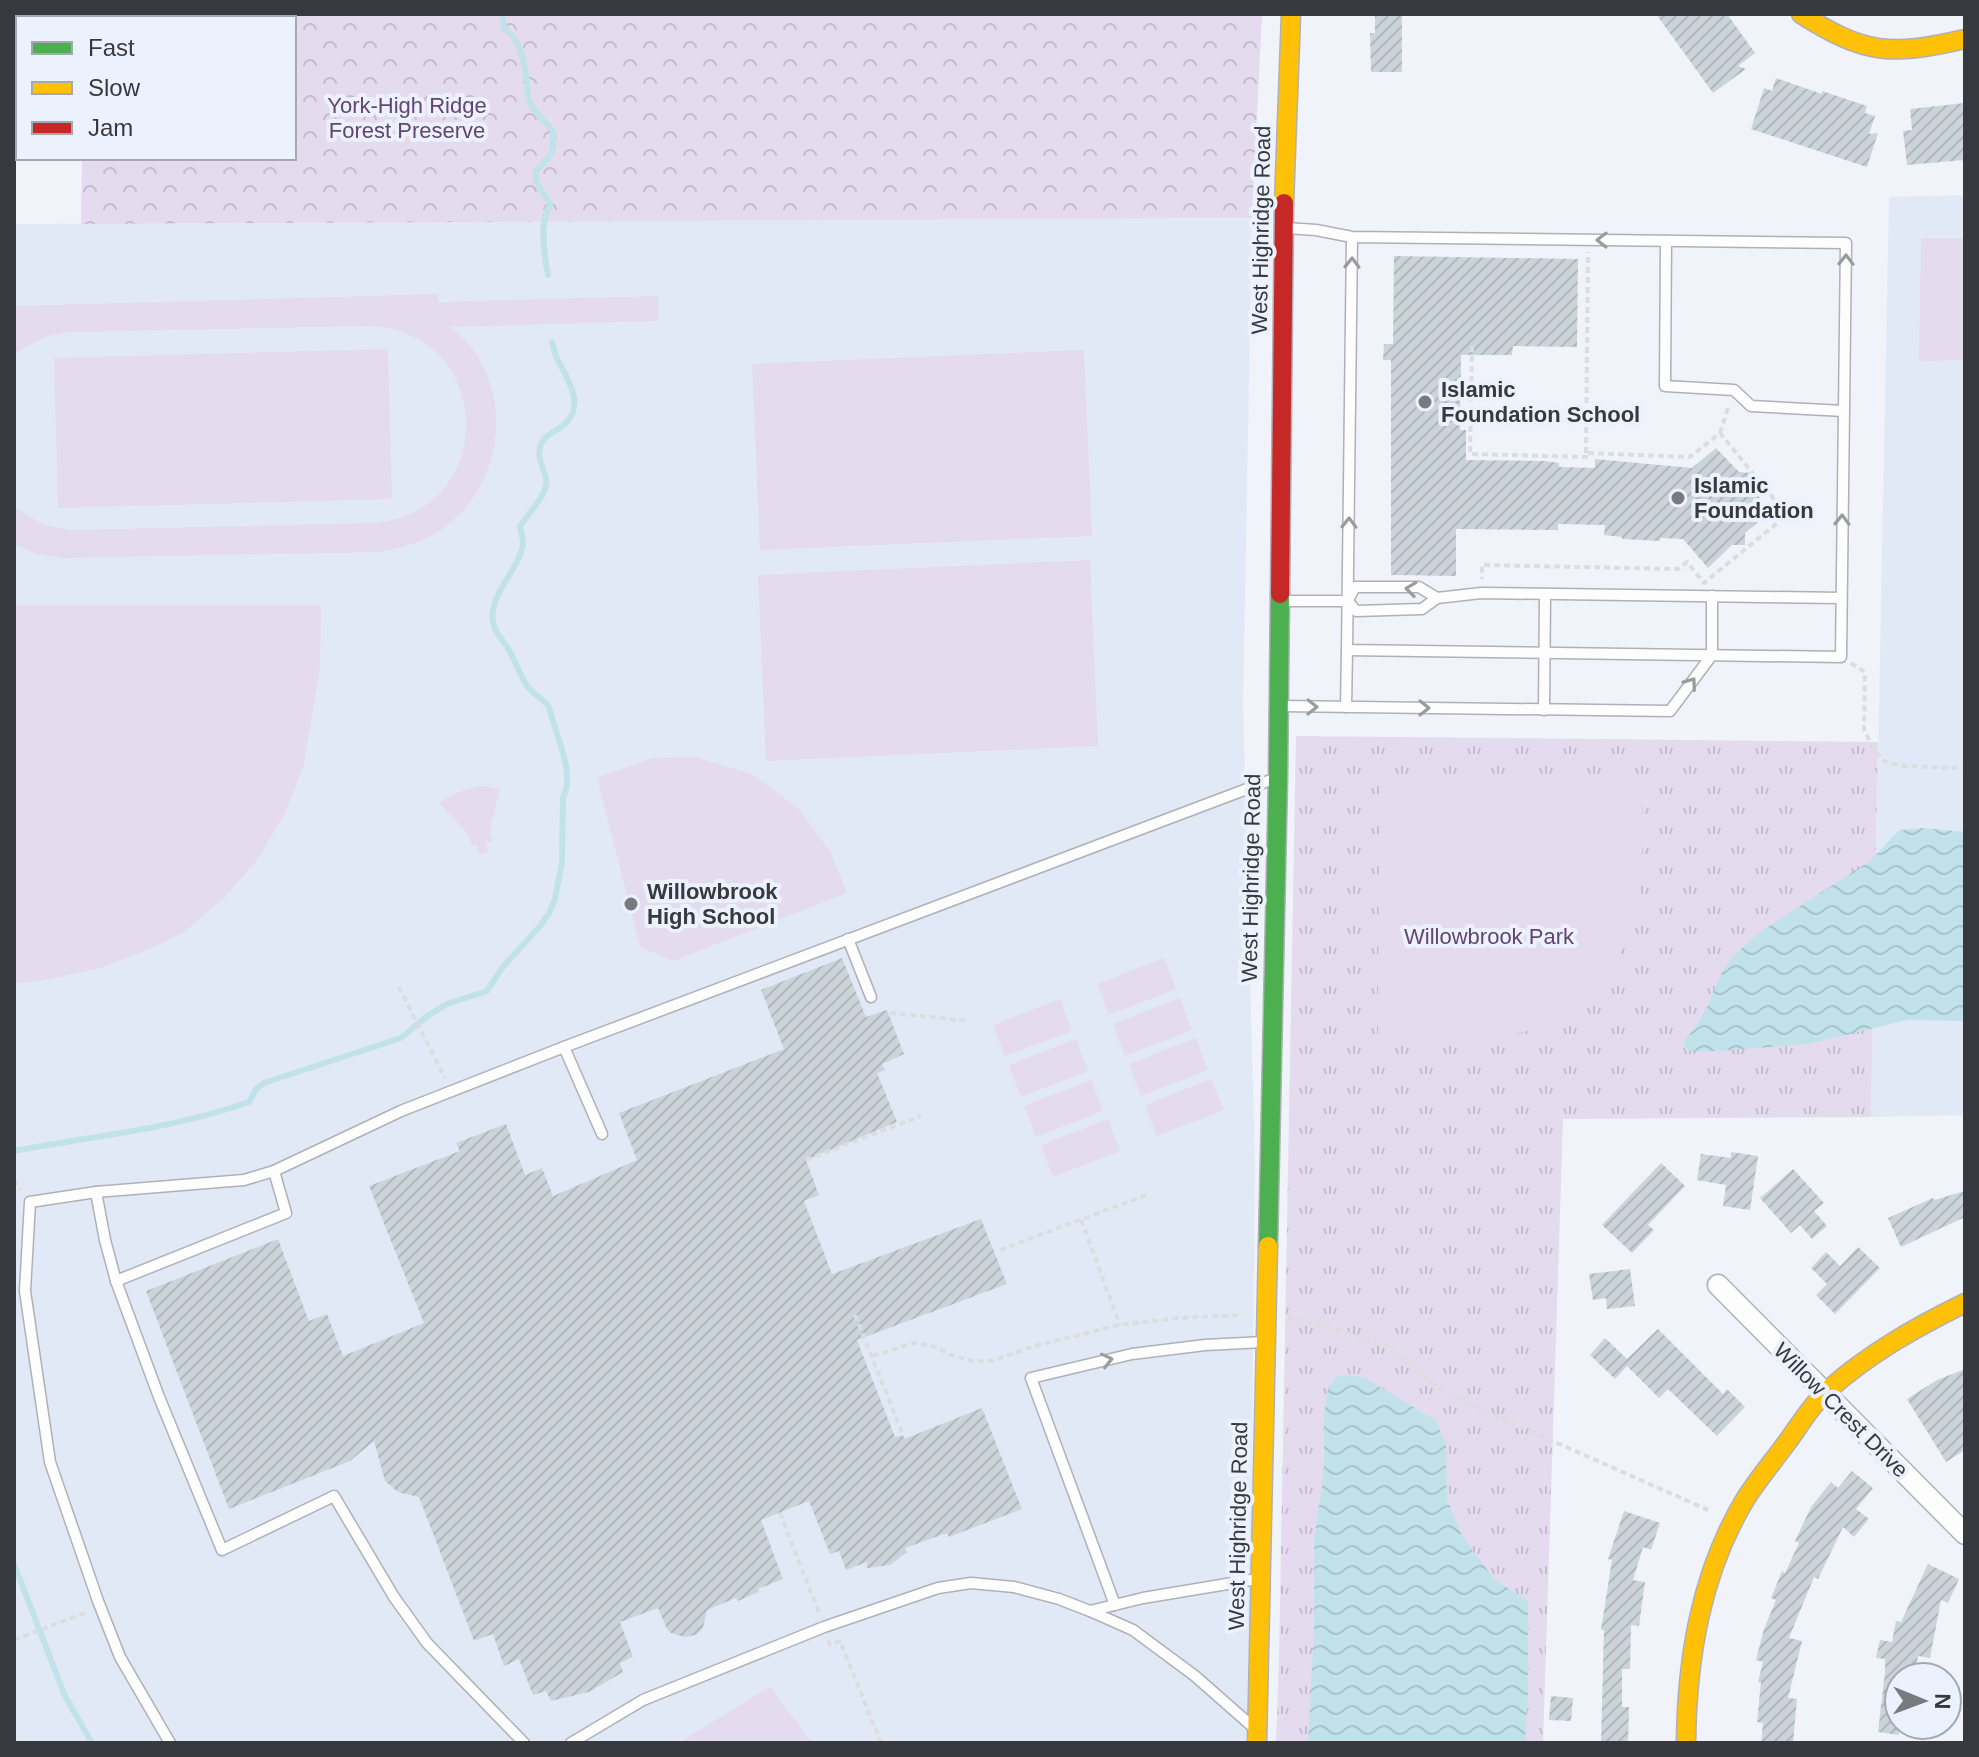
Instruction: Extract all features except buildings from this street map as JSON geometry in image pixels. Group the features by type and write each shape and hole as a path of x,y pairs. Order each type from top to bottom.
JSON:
{"street":[{"name":"West Highridge Road","path":"1258,1737 1278,777 1284,228 1291,14"},
{"path":"1801,14 1832,34 1870,48 1896,51 1921,49 1965,39"},
{"name":"Willow Crest Drive","path":"1718,1285 1965,1534"},
{"path":"1686,1743 1686,1704 1692,1649 1704,1595 1719,1553 1747,1496 1825,1393 1921,1324 1965,1303"}],"lane":[{"path":"1284,228 1352,237 1846,243 1841,657 1347,650"},
{"path":"1346,707 1352,237"},
{"path":"1666,241 1665,386 1734,390 1751,406 1844,411"},
{"path":"1348,601 1355,587 1419,587 1437,598"},
{"path":"1348,601 1356,611 1422,609 1437,598 1481,593 1841,598"},
{"path":"1544,710 1545,594"},
{"path":"1279,706 1670,711 1712,655 1712,596"},
{"path":"1280,601 1348,601"},
{"path":"170,1743 120,1657 50,1462 25,1291 30,1202 96,1192 244,1180 274,1171 401,1111 564,1047 1278,777"},
{"path":"848,939 871,997"},
{"path":"564,1047 602,1134"},
{"path":"116,1281 286,1213 274,1171"},
{"path":"96,1192 116,1281 159,1397 222,1550 334,1496 394,1597 427,1643 524,1743"},
{"path":"1115,1605 1031,1378 1132,1354 1205,1345 1266,1342"},
{"path":"1090,1611 1143,1598 1261,1579"},
{"path":"571,1743 643,1700 824,1627 938,1588 971,1583 1014,1587 1090,1611 1133,1630 1195,1676 1258,1737"}],"path":[{"path":"1472,346 1470,454 1586,457 1589,252"},
{"path":"1586,453 1690,457 1720,433 1734,390"},
{"path":"1481,593 1482,565 1678,569 1687,562 1704,583 1787,515 1720,433"},
{"path":"1841,657 1865,672 1864,729 1872,747 1884,761 1903,766 1965,768"},
{"path":"399,987 452,1091"},
{"path":"890,1013 969,1021"},
{"path":"806,1160 921,1116"},
{"path":"1000,1250 1146,1195"},
{"path":"1081,1220 1120,1325"},
{"path":"855,1315 903,1435"},
{"path":"873,1356 914,1343 933,1346 972,1361 992,1361 1035,1346 1120,1325 1178,1318 1288,1317 1387,1346 1447,1394 1708,1510"},
{"path":"14,1640 100,1607"}],"shaded area":[{"path":"1965,195 1965,1115 1871,1117 1889,197"},
{"name":"Willowbrook High School","path":"1252,218 1243,705 1255,1166 1249,1743 14,1743 14,224"}],"green space":[{"name":"York-High Ridge Forest Preserve","path":"1262,14 1252,218 81,224 82,160 296,160 296,16 235,16"},
{"path":"1921,238 1965,238 1965,360 1919,361"},
{"path":"438,294 438,302 658,296 658,321 451,327 473,350 488,377 496,426 493,450 486,474 458,516 438,532 410,545 380,552 62,558 36,554 14,544 14,507 44,525 69,530 370,523 413,513 443,490 461,459 466,423 460,388 441,357 409,335 366,326 74,332 42,339 14,355 14,306"},
{"path":"388,349 392,499 58,508 54,358"},
{"path":"1084,350 1092,536 760,550 752,364"},
{"path":"1090,560 1098,746 766,761 758,575"},
{"path":"14,605 321,605 320,667 303,768 285,813 257,860 223,899 184,932 100,968 14,984"},
{"name":"Willowbrook Park","path":"1296,736 1878,742 1871,1117 1563,1119 1543,1743 1276,1743"},
{"path":"696,757 754,775 799,809 831,853 847,893 673,961 640,947 597,778 652,758"},
{"path":"1379,778 1642,781 1639,920 1610,972 1568,1015 1525,1032 1471,1041 1378,1044"},
{"path":"484,786 500,789 490,829 492,841 486,843 488,852 479,854 477,845 472,846 468,834 439,803 460,792"},
{"path":"1164,958 1176,989 1109,1015 1097,984"},
{"path":"1180,998 1192,1030 1125,1056 1113,1024"},
{"path":"1060,999 1072,1031 1005,1056 993,1025"},
{"path":"1196,1038 1208,1070 1141,1096 1129,1064"},
{"path":"1076,1039 1088,1071 1021,1097 1009,1065"},
{"path":"1211,1079 1224,1110 1157,1136 1145,1105"},
{"path":"1091,1080 1103,1111 1036,1137 1024,1106"},
{"path":"1108,1119 1120,1151 1053,1177 1041,1145"},
{"path":"770,1687 812,1743 678,1743"}],"water":[{"path":"1922,828 1965,832 1965,1021 1907,1020 1809,1044 1689,1051 1684,1045 1685,1039 1707,1007 1723,970 1735,954 1760,932 1870,861 1899,830"},
{"path":"1338,1376 1365,1378 1435,1420 1446,1444 1447,1499 1462,1536 1494,1579 1528,1601 1525,1743 1308,1743 1314,1627 1314,1540 1324,1471 1324,1415 1328,1388"}],"waterway":[{"path":"502,14 504,28 521,52 531,105 553,131 552,154 536,174 537,183 550,205 543,229 548,275"},
{"path":"14,1151 162,1125 220,1111 249,1102 264,1083 401,1038 447,1004 487,991 502,968 549,913 562,862 566,765 549,707 527,686 496,632 492,615 498,594 520,554 523,544 520,526 546,484 540,448 547,436 566,423 574,407 572,391 552,342"},
{"path":"14,1564 65,1696 92,1743"}],"traffic: fast":[{"path":"1268,1246 1280,594"}],"traffic: slow":[{"path":"1284,203 1291,14"},
{"path":"1801,14 1844,38 1880,48 1917,48 1965,39"},
{"path":"1257,1743 1268,1246"},
{"path":"1686,1743 1689,1679 1700,1616 1718,1555 1746,1498 1827,1391 1893,1342 1965,1303"}],"traffic: jam":[{"path":"1280,594 1284,203"}],"place":[{"name":"Islamic Foundation School","path":"1425,402"},
{"name":"Islamic Foundation","path":"1678,498"},
{"name":"Willowbrook High School","path":"631,904"}]}
